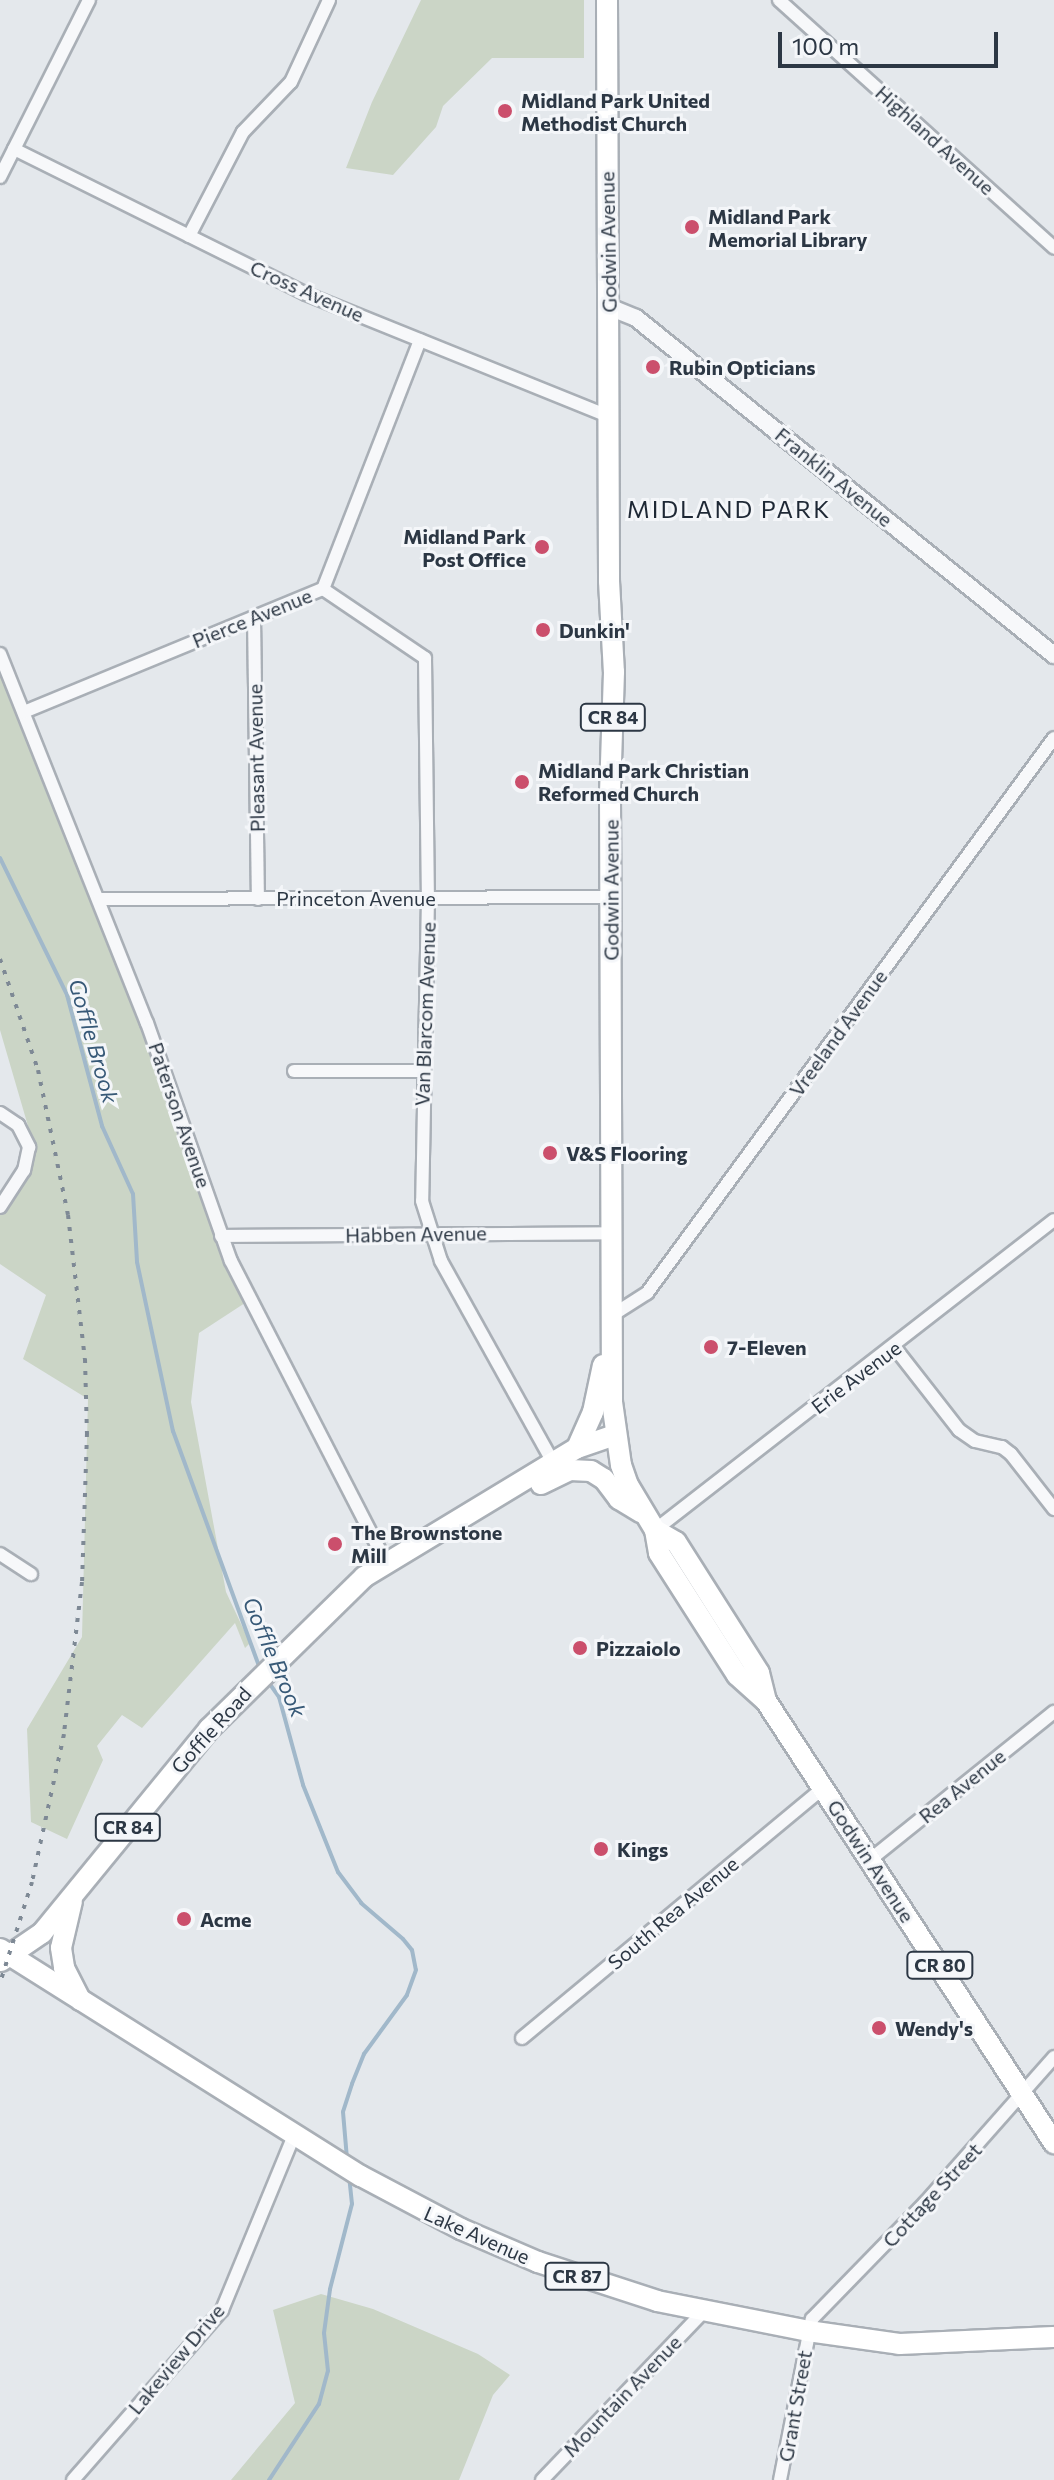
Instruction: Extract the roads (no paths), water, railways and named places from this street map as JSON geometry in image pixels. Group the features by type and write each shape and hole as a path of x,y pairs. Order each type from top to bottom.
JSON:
{"main road":[{"name":"Godwin Avenue","path":"607,0 609,581 614,672 610,1341 615,1435 621,1465 650,1522 676,1542 759,1673 766,1701 1054,2143"},
{"path":"577,1448 593,1412 610,1341"},
{"name":"Goffle Road","path":"3,1955 42,1933 209,1729 250,1685 364,1577 577,1448 615,1435"},
{"path":"514,1484 534,1488 563,1472 585,1470 604,1479 619,1499 650,1522"},
{"path":"75,1892 61,1948 64,1968 80,2000"},
{"name":"Lake Avenue","path":"3,1955 361,2176 461,2229 538,2262 597,2283 703,2312 808,2331 899,2344 1054,2337"}],"street":[{"path":"0,177 89,0"},
{"path":"189,236 243,132 291,82 329,0"},
{"name":"Highland Avenue","path":"779,0 1054,248"},
{"name":"Cross Avenue","path":"14,149 306,294 608,416"},
{"name":"Franklin Avenue","path":"609,307 636,318 1054,655"},
{"name":"Pierce Avenue","path":"24,712 323,589 420,340"},
{"name":"Van Blarcom Avenue","path":"323,589 425,658 428,898 420,1175 430,1234 441,1261 553,1462"},
{"name":"Pleasant Avenue","path":"254,617 258,899"},
{"name":"Paterson Avenue","path":"0,654 100,899 197,1156 221,1236 251,1304 386,1563"},
{"name":"Vreeland Avenue","path":"611,1316 647,1293 1054,738"},
{"name":"Princeton Avenue","path":"100,899 611,897"},
{"path":"294,1071 423,1071"},
{"path":"0,1113 18,1125 29,1147 24,1170 0,1207"},
{"name":"Erie Avenue","path":"650,1522 895,1348 1053,1222"},
{"name":"Habben Avenue","path":"221,1236 612,1233"},
{"path":"895,1348 959,1430 975,1441 1002,1447 1011,1454 1054,1509"},
{"path":"0,1554 31,1574"},
{"name":"Rea Avenue","path":"871,1859 1054,1712"},
{"name":"South Rea Avenue","path":"522,2038 823,1788"},
{"name":"Cottage Street","path":"808,2331 812,2319 925,2203 1054,2057"},
{"name":"Lakeview Drive","path":"73,2480 222,2310 294,2135"},
{"name":"Mountain Avenue","path":"542,2480 703,2312"},
{"name":"Grant Street","path":"780,2480 808,2331"}],"waterway":[{"name":"Goffle Brook","path":"0,858 67,995 102,1126 133,1194 137,1262 173,1431 260,1669"},
{"name":"Goffle Brook","path":"267,1680 279,1697 303,1785 338,1872 361,1903 412,1950 416,1970 407,1995 364,2054 352,2084 343,2112 347,2159"},
{"name":"Goffle Brook","path":"269,2480 319,2404 328,2371 324,2333 330,2289 352,2204 349,2176"}],"railway":[{"path":"0,959 38,1070 68,1215 85,1359 87,1433 82,1582 64,1734 32,1882 0,1983"}],"place":[{"name":"Midland Park United Methodist Church","path":"505,111"},
{"name":"Midland Park Memorial Library","path":"692,227"},
{"name":"Rubin Opticians","path":"653,367"},
{"name":"Midland Park Post Office","path":"542,547"},
{"name":"Dunkin'","path":"543,630"},
{"name":"Midland Park Christian Reformed Church","path":"522,782"},
{"name":"V&S Flooring","path":"550,1153"},
{"name":"7-Eleven","path":"711,1347"},
{"name":"The Brownstone Mill","path":"335,1544"},
{"name":"Pizzaiolo","path":"580,1648"},
{"name":"Kings","path":"601,1849"},
{"name":"Acme","path":"184,1919"},
{"name":"Wendy's","path":"879,2028"}],"district":[{"name":"MIDLAND PARK","path":"729,509"}]}
